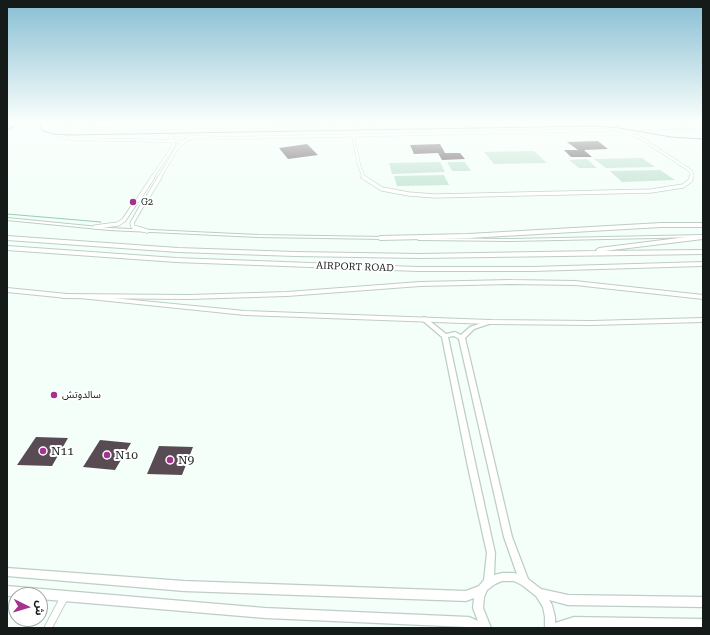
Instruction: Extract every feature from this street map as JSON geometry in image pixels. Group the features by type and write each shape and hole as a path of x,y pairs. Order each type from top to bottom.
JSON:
{"highway":[{"path":"380,238 468,236 660,225 703,225"},
{"name":"AIRPORT ROAD","path":"7,237 178,250 295,254 517,256 703,252"},
{"path":"517,256 602,250 703,237"},
{"name":"AIRPORT ROAD","path":"7,248 176,260 418,269 532,269 703,264"},
{"path":"63,296 190,298 287,294 420,284 519,282 575,283 703,297"}],"main road":[{"path":"7,219 149,231 258,236 510,240 703,237"},
{"path":"7,290 245,313 490,322 592,323 703,320"}],"street":[{"path":"95,227 118,224 124,220 170,151"},
{"path":"149,231 137,229 133,227 132,223 176,151"},
{"path":"356,151 364,179 382,188 409,194 442,195 651,191 683,186 692,180 692,173 688,169 660,151"},
{"path":"136,203 144,203"},
{"path":"424,319 445,336 491,552 489,582"},
{"path":"462,338 472,328 490,322"},
{"path":"445,336 455,334 462,338 508,538 525,582"},
{"path":"7,572 184,586 466,596 482,590"},
{"path":"486,628 478,608 479,596 489,582 502,577 514,578 525,582 540,594 547,605 550,617 550,628"},
{"path":"7,591 265,613 469,622 481,628"},
{"path":"540,594 568,600 703,602"},
{"path":"48,628 64,596"},
{"path":"554,628 574,622 703,624"}],"green space":[{"path":"534,151 547,163 494,164 484,152"},
{"path":"642,158 655,167 606,168 594,159"},
{"path":"587,159 597,168 579,168 569,160"},
{"path":"440,162 445,172 392,174 389,163"},
{"path":"447,162 465,162 471,171 452,171"},
{"path":"660,170 675,180 622,182 610,171"},
{"path":"444,175 449,185 397,186 394,176"}],"building":[{"path":"281,151 314,151 318,155 288,159"},
{"path":"413,151 444,151 445,153 460,153 465,159 442,160 438,153 414,154"},
{"path":"565,151 585,151 592,157 571,157"},
{"name":"N11","path":"36,437 68,438 52,466 17,465"},
{"name":"N10","path":"100,440 131,443 115,470 83,467"},
{"name":"N9","path":"159,446 193,447 182,475 147,474"}],"waterway":[{"path":"7,214 101,222"}],"place":[{"name":"G2","path":"133,202"},
{"name":"سالدوتش","path":"54,395"},
{"name":"N11","path":"43,451"},
{"name":"N10","path":"107,455"},
{"name":"N9","path":"170,460"}]}
